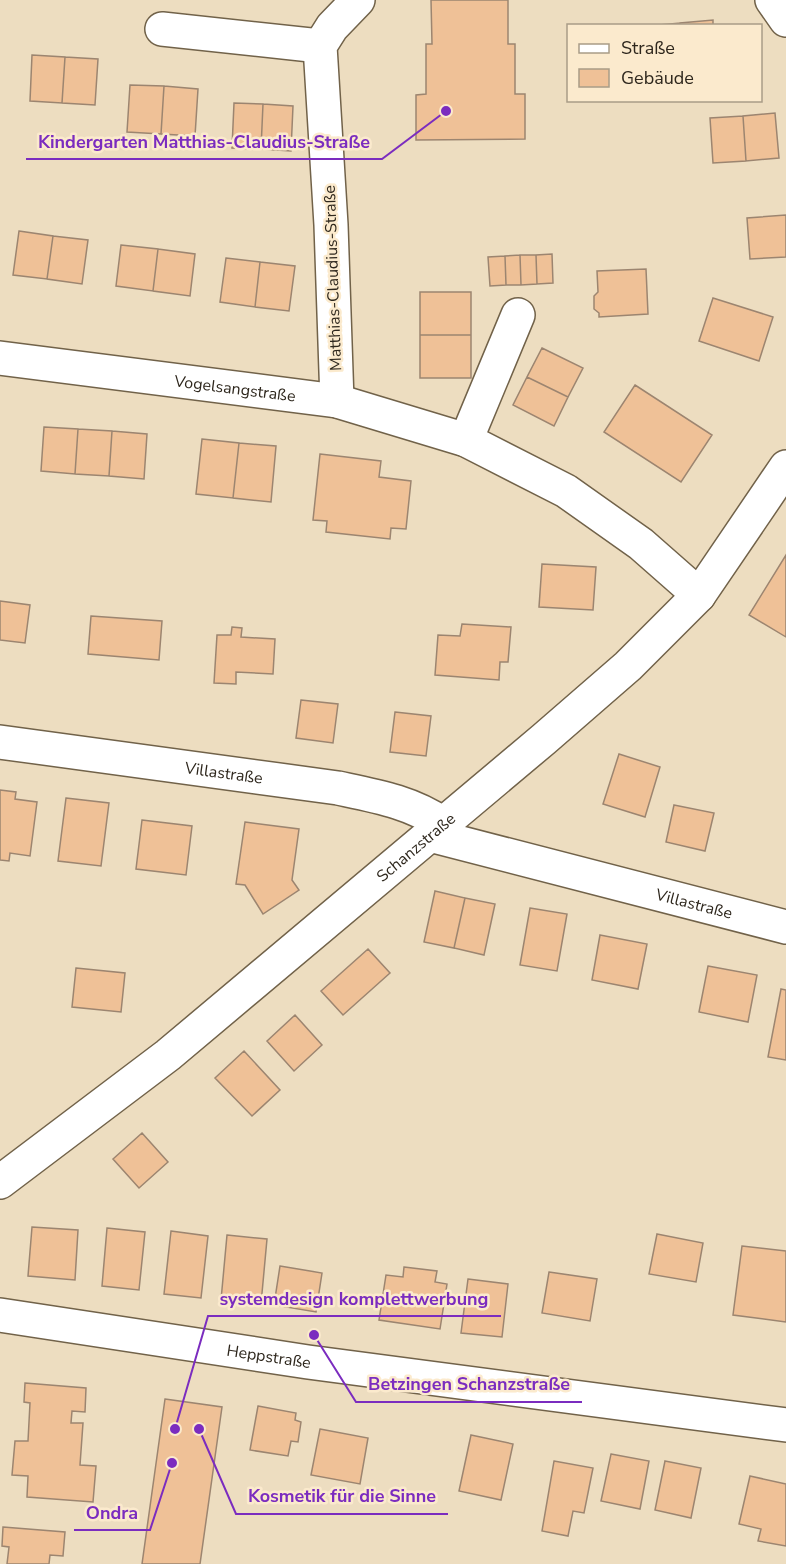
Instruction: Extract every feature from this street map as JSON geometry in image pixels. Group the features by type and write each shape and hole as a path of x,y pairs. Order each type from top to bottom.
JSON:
{"street":[{"path":"162,29 320,46 332,27 358,0"},
{"name":"Matthias-Claudius-Straße","path":"320,46 331,225 337,401"},
{"path":"466,440 518,315"},
{"name":"Vogelsangstraße","path":"0,358 337,401 466,440 566,491 641,544 699,596"},
{"name":"Schanzstraße","path":"0,1182 168,1054 590,700 699,596 786,467"},
{"name":"Villastraße","path":"0,742 338,788 398,802 426,813 436,830 786,927"},
{"name":"Heppstraße","path":"0,1315 308,1362 786,1425"}],"building":[{"path":"431,0 508,0 508,44 515,44 515,94 525,94 525,139 416,140 416,95 426,94 426,44 432,44"},
{"path":"713,20 713,24 680,23"},
{"path":"32,55 65,57 62,103 30,101"},
{"path":"65,57 98,59 95,105 62,103"},
{"path":"130,85 164,86 161,134 127,132"},
{"path":"164,86 198,89 195,136 161,134"},
{"path":"234,103 263,104 261,149 232,148"},
{"path":"263,104 293,106 291,151 261,149"},
{"path":"775,113 779,158 746,161 743,116"},
{"path":"743,116 746,161 713,163 710,118"},
{"path":"786,215 786,257 750,259 747,218"},
{"path":"19,231 53,236 47,279 13,275"},
{"path":"53,236 88,240 82,284 47,279"},
{"path":"121,245 158,249 153,291 116,286"},
{"path":"158,249 195,254 190,296 153,291"},
{"path":"552,254 553,283 537,284 536,255"},
{"path":"520,255 536,255 537,284 521,285"},
{"path":"520,255 521,285 506,285 505,256"},
{"path":"505,256 506,285 490,286 488,257"},
{"path":"226,258 260,262 255,307 220,302"},
{"path":"260,262 295,266 289,311 255,307"},
{"path":"646,269 648,314 599,317 599,313 594,309 594,296 598,292 597,271"},
{"path":"420,292 471,292 471,335 420,335"},
{"path":"713,298 773,317 759,361 699,341"},
{"path":"420,335 471,335 471,378 420,378"},
{"path":"542,348 583,368 568,397 527,377"},
{"path":"527,377 568,397 554,426 513,405"},
{"path":"635,385 712,435 681,482 604,432"},
{"path":"44,427 78,429 75,474 41,471"},
{"path":"78,429 112,431 109,476 75,474"},
{"path":"112,431 147,434 144,479 109,476"},
{"path":"202,439 239,443 233,498 196,494"},
{"path":"239,443 276,446 271,502 233,498"},
{"path":"320,454 381,461 379,477 411,481 406,529 391,528 390,539 326,532 327,521 313,520"},
{"path":"786,555 786,637 749,615"},
{"path":"542,564 596,567 593,610 539,607"},
{"path":"0,601 30,605 25,643 0,640"},
{"path":"91,616 162,621 159,660 88,654"},
{"path":"462,624 511,627 508,662 500,662 499,680 435,675 438,635 460,636"},
{"path":"232,627 242,628 241,637 275,639 273,674 236,672 236,684 214,683 217,635 231,635"},
{"path":"301,700 338,704 333,743 296,738"},
{"path":"395,712 431,716 426,756 390,752"},
{"path":"619,754 660,767 645,817 603,804"},
{"path":"0,790 16,792 15,799 37,802 30,856 10,853 9,861 0,860"},
{"path":"66,798 109,803 101,866 58,861"},
{"path":"674,805 714,813 705,851 666,842"},
{"path":"142,820 192,826 186,875 136,869"},
{"path":"245,822 299,829 292,880 299,890 263,914 245,885 236,884"},
{"path":"435,891 465,898 454,948 424,942"},
{"path":"465,898 495,904 484,955 454,948"},
{"path":"530,908 567,914 557,971 520,965"},
{"path":"600,935 647,944 638,989 592,980"},
{"path":"368,949 390,973 343,1015 321,991"},
{"path":"708,966 757,975 748,1022 699,1012"},
{"path":"76,968 125,973 121,1012 72,1007"},
{"path":"781,989 786,990 786,1060 768,1057"},
{"path":"295,1015 322,1045 294,1071 267,1041"},
{"path":"244,1051 280,1090 252,1116 215,1078"},
{"path":"142,1133 168,1162 139,1188 113,1159"},
{"path":"32,1227 78,1230 75,1280 28,1276"},
{"path":"107,1228 145,1232 139,1290 102,1286"},
{"path":"171,1231 208,1236 201,1298 164,1294"},
{"path":"657,1234 703,1243 696,1282 649,1274"},
{"path":"227,1235 267,1239 261,1304 221,1300"},
{"path":"742,1246 786,1251 786,1322 733,1315"},
{"path":"280,1266 322,1273 316,1312 274,1305"},
{"path":"404,1267 437,1271 435,1282 447,1284 440,1329 379,1320 386,1275 403,1277"},
{"path":"549,1272 597,1279 590,1321 542,1313"},
{"path":"468,1279 508,1284 502,1337 461,1333"},
{"path":"25,1383 86,1388 85,1412 72,1411 71,1423 83,1423 80,1465 96,1466 93,1502 27,1497 28,1476 12,1475 15,1441 28,1441 30,1403 24,1402"},
{"path":"165,1399 222,1407 200,1564 142,1564"},
{"path":"258,1406 296,1413 295,1420 301,1422 298,1442 291,1441 288,1456 250,1450"},
{"path":"320,1429 368,1438 360,1484 311,1475"},
{"path":"471,1435 513,1444 501,1500 459,1491"},
{"path":"611,1454 649,1461 640,1509 601,1501"},
{"path":"554,1461 593,1468 584,1513 573,1511 568,1536 542,1531"},
{"path":"665,1461 701,1468 691,1518 655,1510"},
{"path":"750,1476 786,1484 786,1546 758,1541 761,1529 739,1524"},
{"path":"3,1527 65,1532 63,1556 50,1555 49,1564 7,1564 9,1547 2,1546"}],"place":[{"name":"Kindergarten Matthias-Claudius-Straße","path":"446,111"},
{"name":"Betzingen Schanzstraße","path":"314,1335"},
{"name":"systemdesign komplettwerbung","path":"175,1429"},
{"name":"Kosmetik für die Sinne","path":"199,1429"},
{"name":"Ondra","path":"172,1463"}]}
